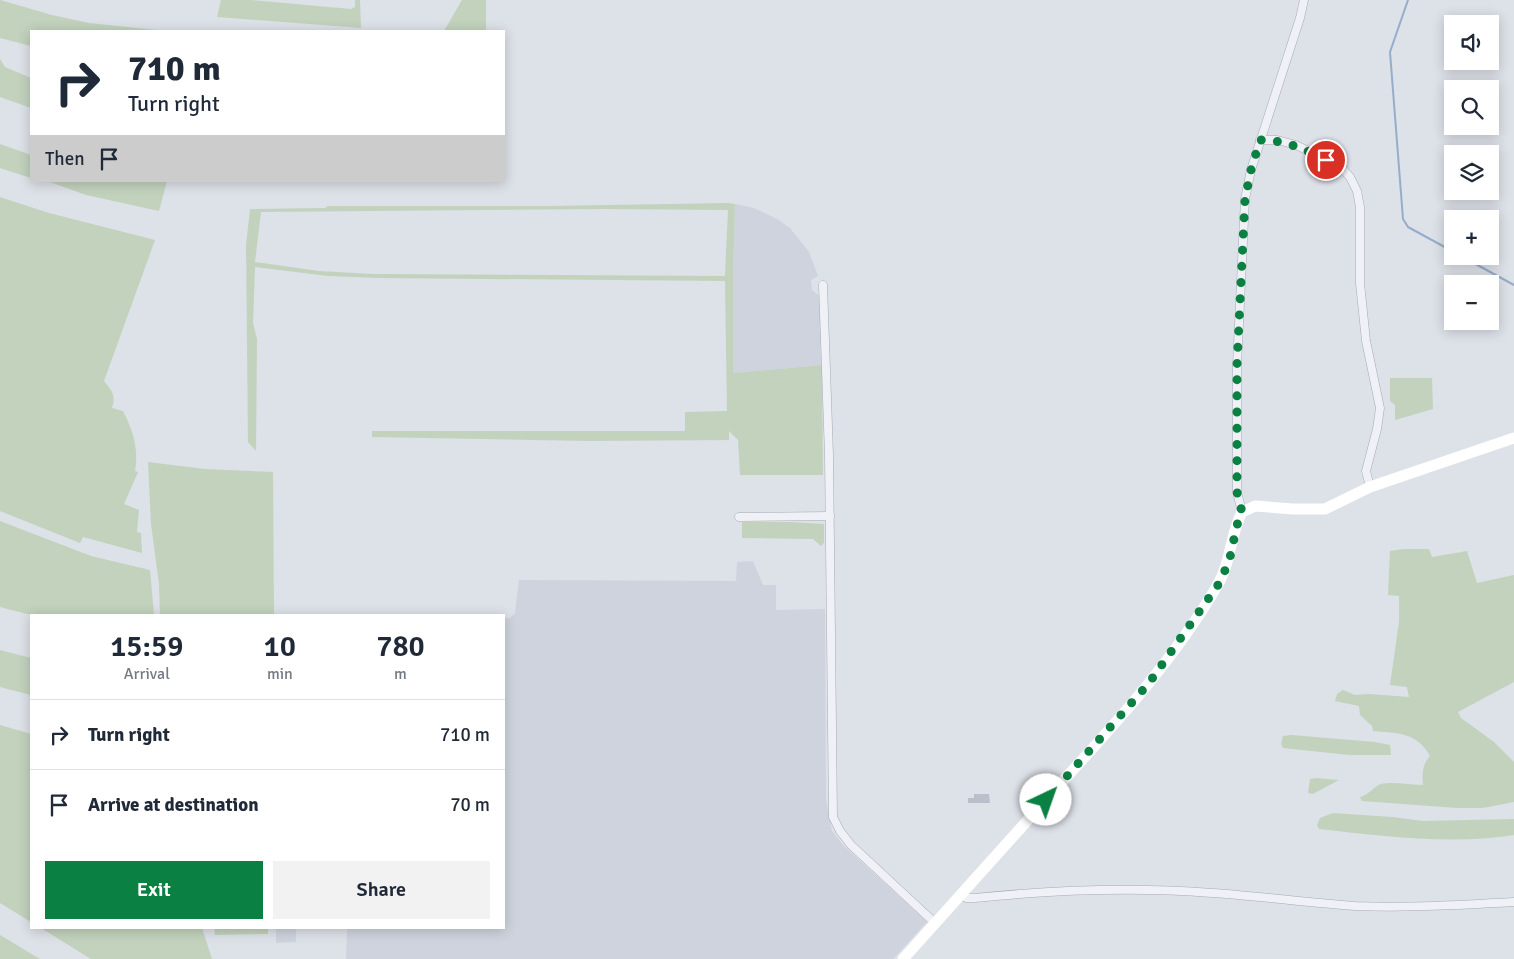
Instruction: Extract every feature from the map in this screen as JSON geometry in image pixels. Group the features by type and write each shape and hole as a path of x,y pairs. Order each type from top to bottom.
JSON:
{"street":[{"path":"902,959 1113,726 1175,648 1218,585 1229,562 1237,525 1242,512 1237,492 1237,365 1245,199 1251,170 1300,18 1304,0"},
{"path":"1260,140 1278,140 1296,145 1341,167 1350,177 1356,191 1360,208 1360,283 1366,341 1380,408 1377,429 1366,470 1370,487"},
{"path":"823,285 830,455 833,817 840,831 851,845 935,923"},
{"path":"1242,512 1256,506 1325,509 1370,487 1514,438"},
{"path":"738,517 830,516"},
{"path":"961,894 966,898 975,898 1058,891 1154,891 1213,893 1356,906 1514,902"}],"shaded area":[{"path":"735,204 754,208 777,219 790,228 809,252 818,276 811,280 812,290 821,297 822,345 820,346 822,365 733,373"},
{"path":"753,561 763,585 776,585 776,610 825,609 826,800 832,831 843,845 927,922 893,959 346,959 347,929 505,929 505,618 510,618 515,613 519,580 736,581 737,562"},
{"path":"276,929 296,929 296,942 276,943"}],"green space":[{"path":"0,0 52,15 89,23 157,30 30,30 30,46 0,38"},
{"path":"221,0 251,0 351,9 355,7 355,0 360,0 361,28 217,17"},
{"path":"462,0 486,0 486,30 445,30"},
{"path":"0,59 5,67 30,78 30,108 0,97"},
{"path":"0,144 30,155 30,178 0,168"},
{"path":"50,182 167,182 159,211 86,195"},
{"path":"0,197 49,213 155,240 104,381 112,393 114,400 112,408 123,411 136,447 135,471 138,472 124,504 139,510 137,532 141,533 142,553 83,537 80,543 0,511"},
{"path":"735,204 733,373 822,365 823,475 740,475 738,440 729,431 729,440 589,441 372,437 372,431 685,431 685,412 727,411 725,281 379,278 328,276 255,267 253,323 257,339 256,451 248,442 246,245 250,209 325,208 328,206","holes":["606,209 728,210 725,276 372,274 319,271 255,262 261,212"]},
{"path":"1390,378 1432,378 1433,409 1395,420 1395,405 1390,401"},
{"path":"148,462 205,469 273,472 274,614 160,614 159,584 151,524"},
{"path":"0,521 91,556 150,570 154,614 30,615 0,607"},
{"path":"742,522 824,524 824,543 821,546 813,539 742,538"},
{"path":"1429,549 1432,557 1467,551 1477,583 1514,575 1514,682 1458,712 1461,718 1494,742 1514,762 1514,802 1483,808 1457,808 1362,801 1360,797 1386,783 1423,785 1423,770 1430,756 1425,748 1413,738 1398,733 1373,731 1372,726 1360,715 1359,706 1335,701 1337,694 1343,690 1355,695 1369,694 1409,697 1407,687 1390,685 1399,622 1399,596 1388,595 1390,551"},
{"path":"0,650 30,658 30,695 0,687"},
{"path":"0,725 30,734 30,921 0,903"},
{"path":"1291,735 1390,745 1391,755 1349,755 1283,748 1281,744 1283,736"},
{"path":"1310,779 1339,780 1313,794 1308,793"},
{"path":"1333,813 1423,821 1514,819 1514,835 1490,838 1441,839 1392,837 1319,829 1317,825 1320,818"},
{"path":"43,929 202,929 212,959 91,959"},
{"path":"214,929 268,929 268,934 215,935"},
{"path":"0,935 40,959 0,959"}],"building":[{"path":"974,794 989,794 990,803 968,803 968,798 974,798"}],"waterway":[{"path":"1408,0 1390,52 1403,219 1408,227 1444,247"},
{"path":"1477,265 1514,285"}],"route":[{"path":"1046,800 1149,683 1206,604 1229,562 1237,525 1242,512 1237,492 1237,365 1245,199 1251,170 1260,140 1278,140 1296,145 1326,160"}]}
